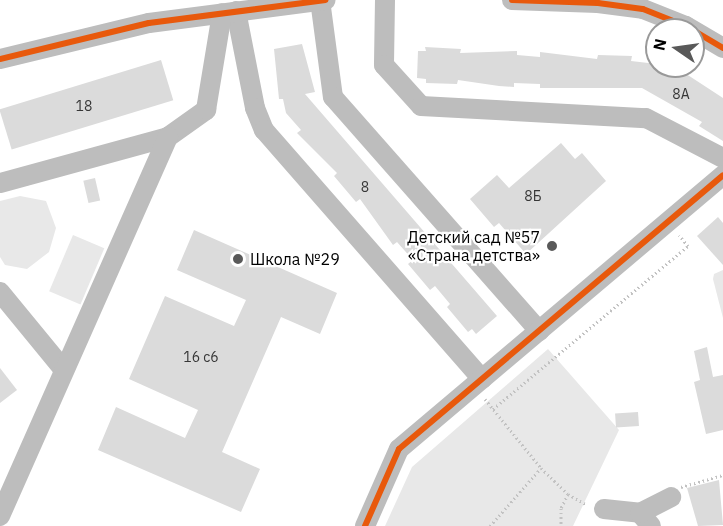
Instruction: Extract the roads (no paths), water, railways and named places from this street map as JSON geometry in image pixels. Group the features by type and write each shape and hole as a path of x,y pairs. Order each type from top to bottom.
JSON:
{"street":[{"path":"320,0 333,97 539,331"},
{"path":"0,58 149,23 227,9 326,0"},
{"path":"385,0 384,65 421,106 646,118 723,158"},
{"path":"512,0 598,3 643,9 686,26 723,48"},
{"path":"0,183 168,137 206,110 227,9"},
{"path":"227,9 255,108 264,130 478,382"},
{"path":"0,516 168,137"},
{"path":"365,526 399,449 723,175"},
{"path":"0,292 64,370"},
{"path":"604,509 646,519 671,497"}],"place":[{"name":"Детский сад №57 «Страна детства»","path":"552,246"},
{"name":"Школа №29","path":"238,259"}]}
